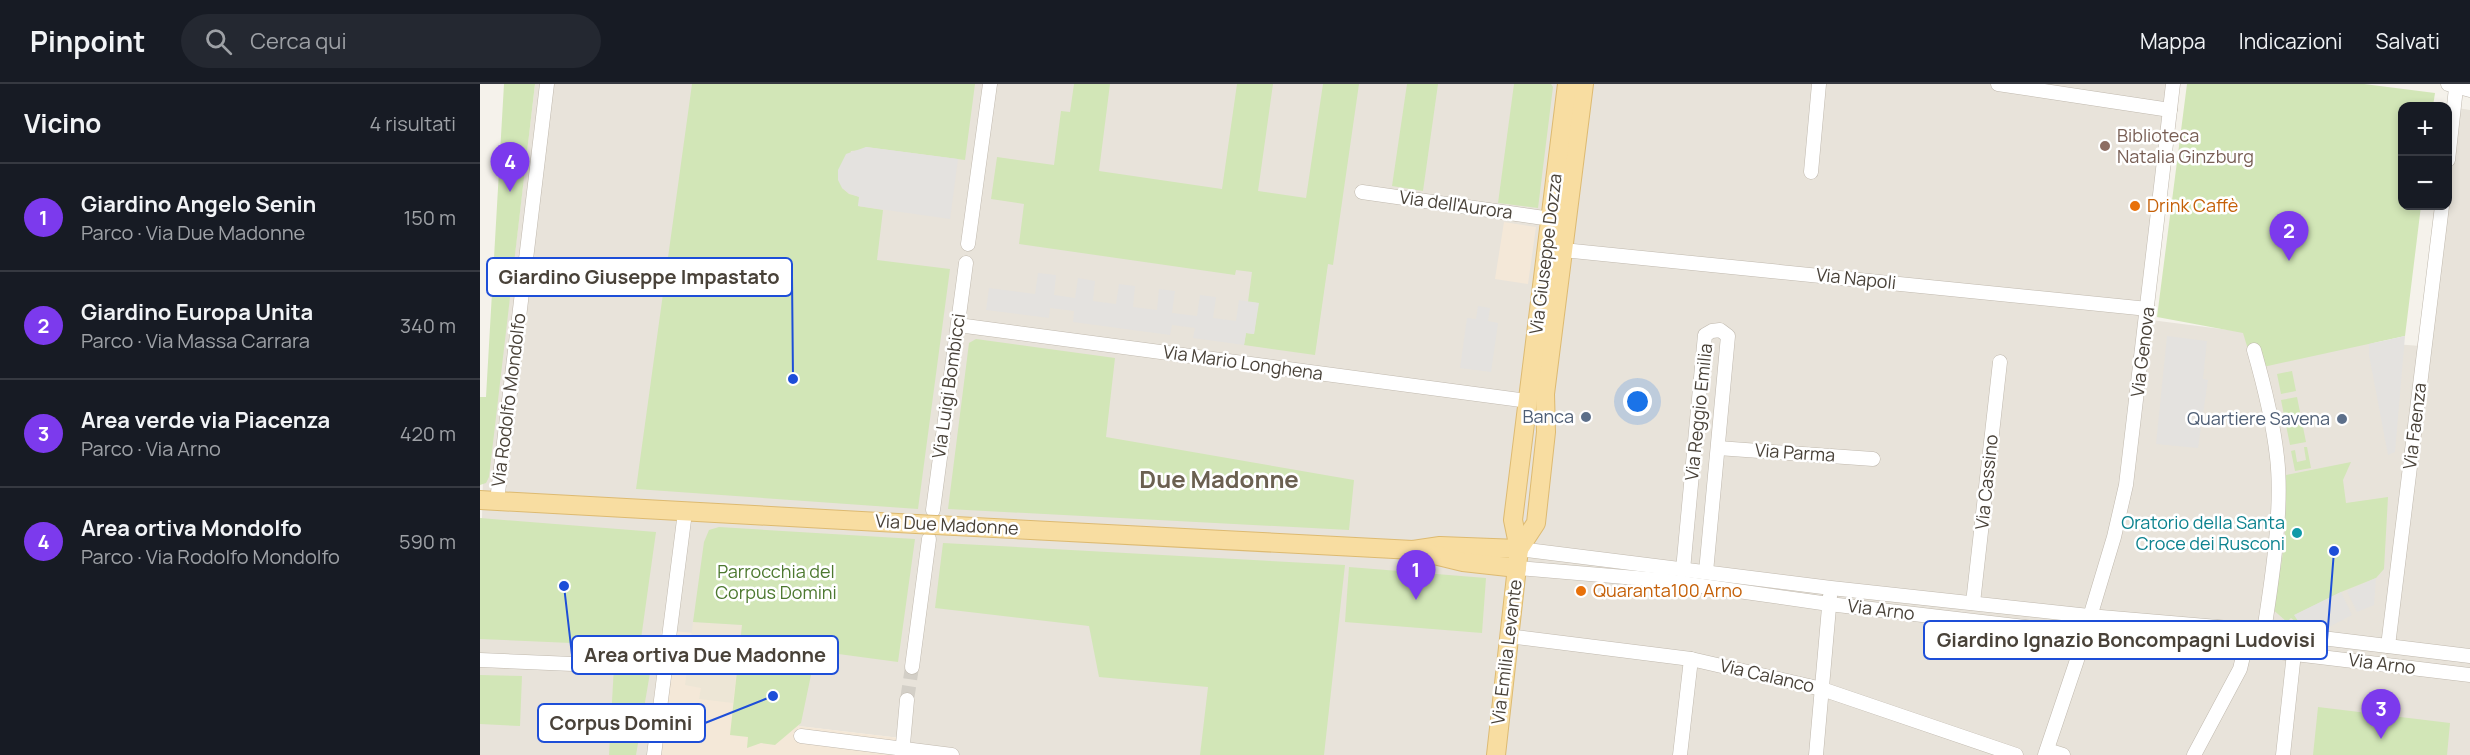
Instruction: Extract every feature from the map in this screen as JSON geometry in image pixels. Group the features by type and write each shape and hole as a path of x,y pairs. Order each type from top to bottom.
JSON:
{"main road":[{"name":"Via Giuseppe Dozza","path":"1520,549 1536,523 1546,432 1536,398 1551,219 1568,84"},
{"name":"Via Giuseppe Dozza","path":"1520,549 1514,520 1525,423 1536,398 1563,250 1584,84"},
{"name":"Via Due Madonne","path":"489,500 1413,550 1463,562 1517,568"},
{"name":"Via Due Madonne","path":"1413,550 1440,546 1520,549"},
{"name":"Via Emilia Levante","path":"1496,755 1508,636 1520,549"}],"street":[{"name":"Via Rodolfo Mondolfo","path":"489,500 547,84"},
{"path":"968,244 990,84"},
{"path":"1811,172 1819,84"},
{"path":"1998,84 2170,110"},
{"name":"Via Genova","path":"2046,752 2115,537 2126,485 2173,84"},
{"path":"2449,156 2458,87"},
{"name":"Via dell'Aurora","path":"1362,192 1551,219"},
{"name":"Via Faenza","path":"2388,646 2442,210"},
{"name":"Via Napoli","path":"1563,250 2148,309"},
{"name":"Via Luigi Bombicci","path":"933,510 966,263"},
{"name":"Via Mario Longhena","path":"958,325 1536,398"},
{"name":"Via Reggio Emilia","path":"1683,570 1705,335 1720,330 1728,336 1706,572"},
{"path":"2254,350 2270,410 2278,459 2274,552 2264,631"},
{"name":"Via Cassino","path":"1973,603 2001,362"},
{"name":"Via Parma","path":"1718,448 1873,459"},
{"path":"654,755 685,512"},
{"path":"912,667 929,539"},
{"name":"Via Arno","path":"1520,549 1831,588 2089,616 2264,631 2470,656"},
{"name":"Via Arno","path":"1517,568 1660,580 1829,604 2084,634 2294,653 2470,675"},
{"name":"Via Arno","path":"1829,604 1831,588"},
{"path":"1816,755 1829,604"},
{"name":"Via Calanco","path":"1508,636 1691,659 1822,689 2016,755"},
{"path":"2194,755 2240,669 2245,648"},
{"path":"2283,755 2294,653"},
{"path":"1680,755 1691,659"},
{"path":"480,660 666,668"},
{"path":"902,752 907,700"},
{"path":"801,736 902,752 952,755"},
{"path":"2046,752 2063,755"}],"shaded area":[{"path":"535,84 2172,84 2143,319 2245,332 2420,346 2447,210 2452,210 2452,107 2470,110 2470,755 898,755 900,738 798,726 662,630 647,755 480,755 480,518 482,518 483,478 509,303"},
{"path":"866,147 958,159 950,219 858,206 859,197 842,188 838,180 838,170 846,154"},
{"path":"1504,222 1536,227 1528,284 1495,279"},
{"path":"1038,273 1056,275 1054,295 1075,298 1078,278 1095,281 1093,301 1116,304 1119,284 1135,286 1133,307 1157,310 1159,289 1175,291 1172,313 1197,316 1200,295 1216,297 1213,318 1236,321 1239,300 1259,303 1254,334 1246,333 1244,345 1193,338 1195,328 1172,325 1170,335 1073,322 1074,311 1050,308 1049,318 986,310 989,288 1035,294"},
{"path":"1478,306 1490,308 1488,321 1498,323 1491,372 1460,368 1467,318 1476,319"},
{"path":"2167,336 2207,341 2203,379 2208,380 2198,448 2156,444"},
{"path":"2405,336 2395,452 2388,455 2369,355 2369,344"},
{"path":"2376,578 2374,605 2357,612 2347,591"},
{"path":"2341,592 2352,615 2325,629 2302,627 2294,615"},
{"path":"693,622 742,625 733,703 699,699 701,688 685,685"},
{"path":"662,630 813,644 799,726 900,738 898,755 647,755"}],"green space":[{"path":"504,84 535,84 489,477 486,483 480,485 480,397 486,397"},
{"path":"692,84 975,84 965,160 866,147 863,150 851,151 842,188 849,194 860,197 858,206 883,210 877,260 950,269 918,509 636,489"},
{"path":"1074,84 1110,84 1099,171 1222,189 1237,84 1273,84 1258,191 1306,198 1323,84 1359,84 1333,265 1328,264 1315,355 1244,345 1246,333 1254,334 1258,303 1248,302 1252,272 1236,270 1235,275 1019,244 1024,204 991,199 997,157 1054,165 1061,111 1070,112"},
{"path":"1407,84 1438,84 1423,191 1392,186"},
{"path":"1514,84 1551,84 1553,87 1538,208 1498,203"},
{"path":"2187,84 2364,84 2435,93 2434,102 2398,102 2398,210 2421,210 2405,336 2254,369 2243,333 2157,317"},
{"path":"976,339 1115,358 1106,437 1354,480 1349,530 948,509 969,343"},
{"path":"2292,371 2296,391 2281,394 2277,374"},
{"path":"2297,397 2306,442 2290,445 2281,400"},
{"path":"2304,447 2307,447 2311,468 2295,471 2291,451 2295,450 2297,462 2306,460"},
{"path":"2351,462 2343,480 2346,503 2388,497 2384,569 2376,578 2341,592 2295,615 2302,627 2291,618 2287,622 2270,607 2281,566 2285,537 2286,475"},
{"path":"480,518 656,532 640,646 480,639"},
{"name":"Parrocchia del Corpus Domini","path":"719,527 915,539 898,662 816,651 801,723 775,745 761,743 747,748 748,737 730,735 742,625 693,622 704,542 709,530"},
{"path":"943,543 1345,565 1324,755 1200,755 1208,687 1099,677 1089,626 935,608"},
{"path":"1349,567 1486,578 1482,633 1345,622"},
{"path":"614,666 651,667 636,755 609,755"},
{"path":"480,675 522,676 520,726 480,724"},
{"path":"2318,707 2450,723 2447,755 2313,755"}],"tunnel":[{"path":"907,700 912,667"}],"place":[{"name":"Biblioteca Natalia Ginzburg","path":"2105,146"},
{"name":"Area ortiva Mondolfo","path":"510,192"},
{"name":"Drink Caffè","path":"2135,206"},
{"name":"Giardino Europa Unita","path":"2289,261"},
{"name":"Giardino Giuseppe Impastato","path":"793,379"},
{"name":"Banca","path":"1586,417"},
{"name":"Quartiere Savena","path":"2342,419"},
{"name":"Oratorio della Santa Croce dei Rusconi","path":"2297,533"},
{"name":"Giardino Ignazio Boncompagni Ludovisi","path":"2334,551"},
{"name":"Area ortiva Due Madonne","path":"564,586"},
{"name":"Quaranta100 Arno","path":"1581,591"},
{"name":"Giardino Angelo Senin","path":"1416,600"},
{"name":"Corpus Domini","path":"773,696"},
{"name":"Area verde via Piacenza","path":"2381,739"}],"district":[{"name":"Due Madonne","path":"1219,480"}]}
